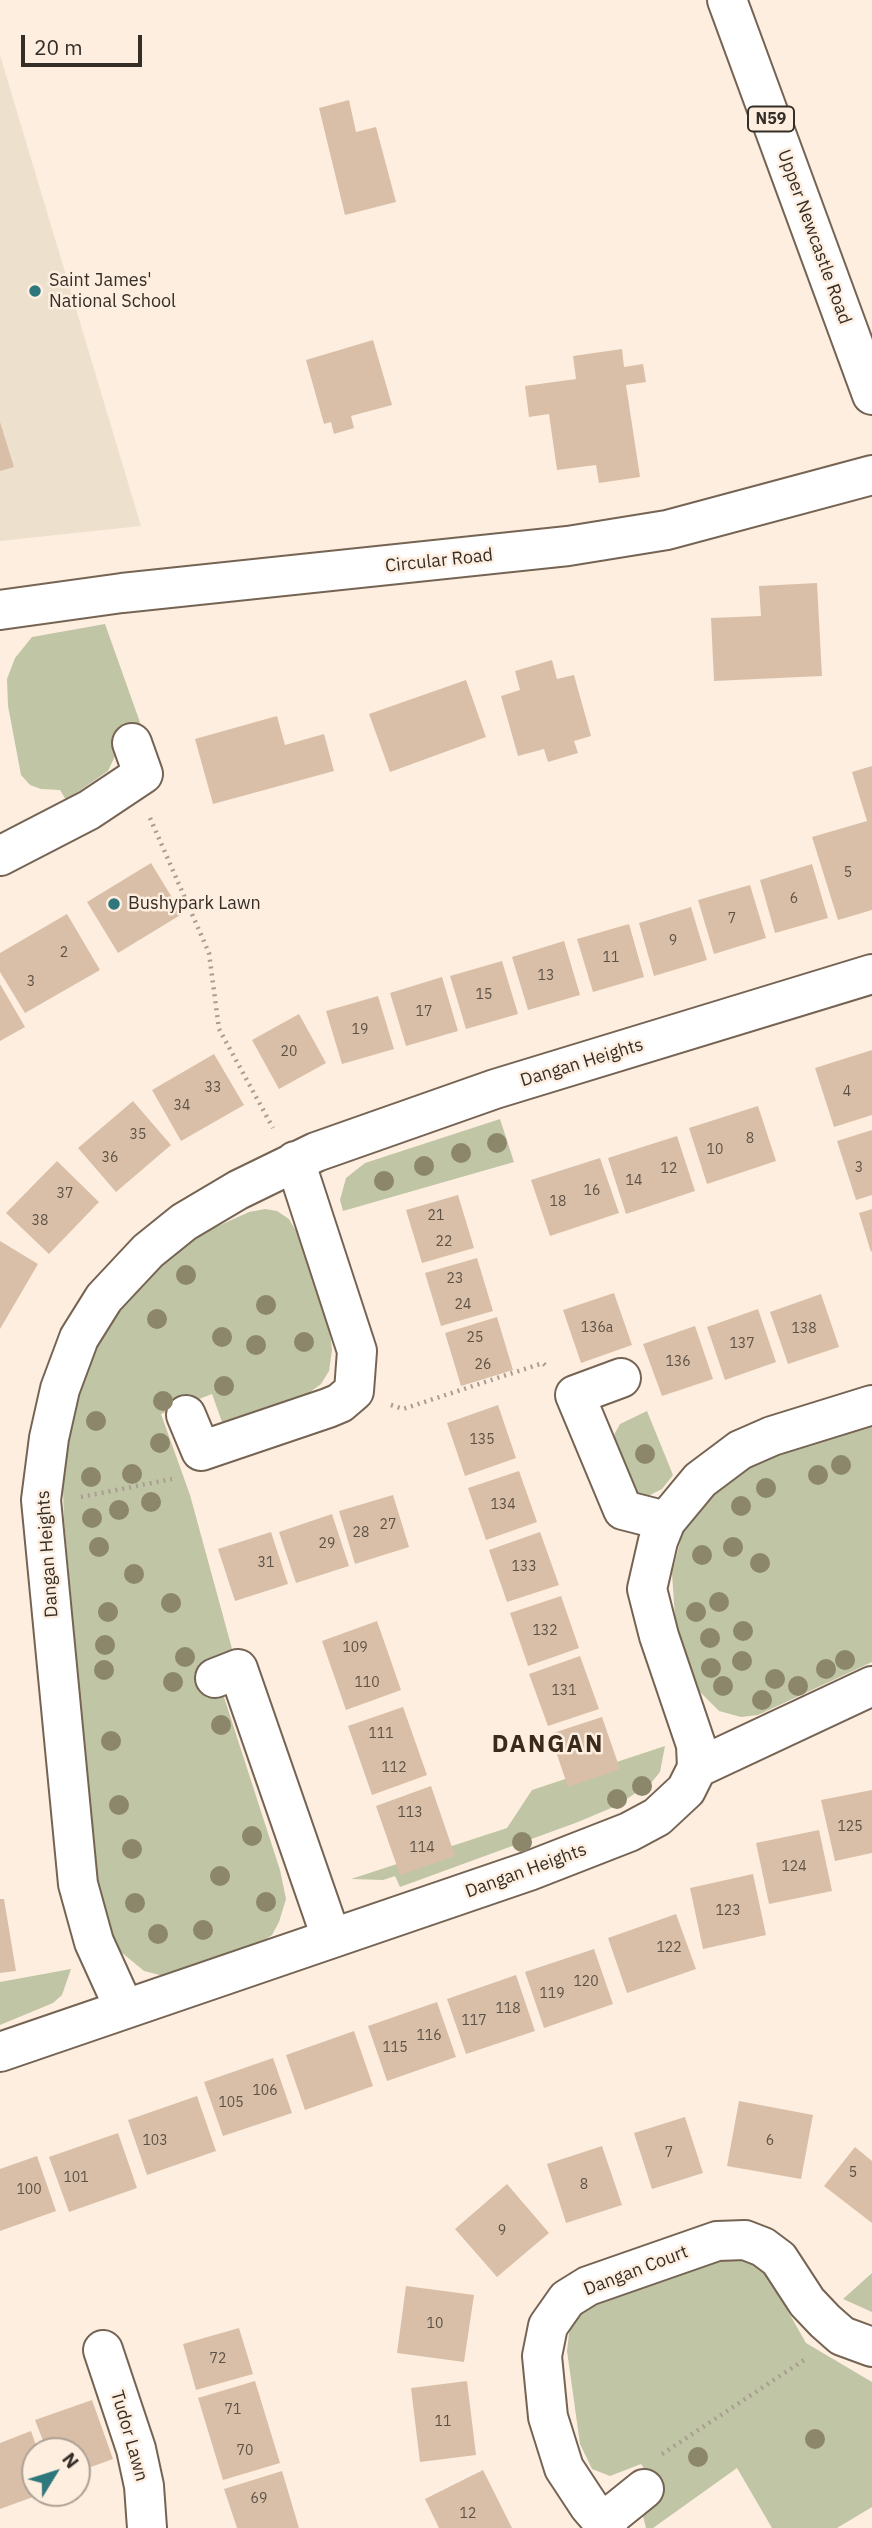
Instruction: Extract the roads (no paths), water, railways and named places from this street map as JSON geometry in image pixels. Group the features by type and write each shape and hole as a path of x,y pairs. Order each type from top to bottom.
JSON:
{"street":[{"name":"Upper Newcastle Road","path":"727,0 872,395"},
{"name":"Circular Road","path":"0,610 122,593 568,546 667,530 872,475"},
{"path":"0,856 73,819 134,766"},
{"name":"Dangan Heights","path":"124,2008 94,1941 78,1884 41,1500 49,1438 60,1389 79,1338 104,1298 148,1251 184,1222 295,1161 386,1125 495,1089 872,974"},
{"path":"186,1415 201,1451 328,1408 348,1398 354,1391 357,1351 295,1161"},
{"path":"621,1378 575,1395 623,1510 666,1521"},
{"path":"872,1405 772,1436 740,1450 701,1480 666,1521 658,1541 647,1589 659,1636 696,1745 697,1768 872,1686"},
{"path":"226,1673 331,1937"},
{"name":"Dangan Heights","path":"0,2052 529,1871 629,1832 668,1808 685,1790 697,1768"},
{"name":"Dangan Court","path":"606,2525 575,2486 561,2462 544,2393 544,2341 548,2326 567,2299 588,2286 717,2241 745,2240 764,2247 779,2259 807,2302 857,2341"},
{"name":"Tudor Lawn","path":"103,2350 136,2449 144,2486 143,2527"},
{"path":"606,2525 644,2489"}],"place":[{"name":"Saint James' National School","path":"35,291"},
{"name":"Bushypark Lawn","path":"114,904"}],"district":[{"name":"DANGAN","path":"548,1745"}]}
